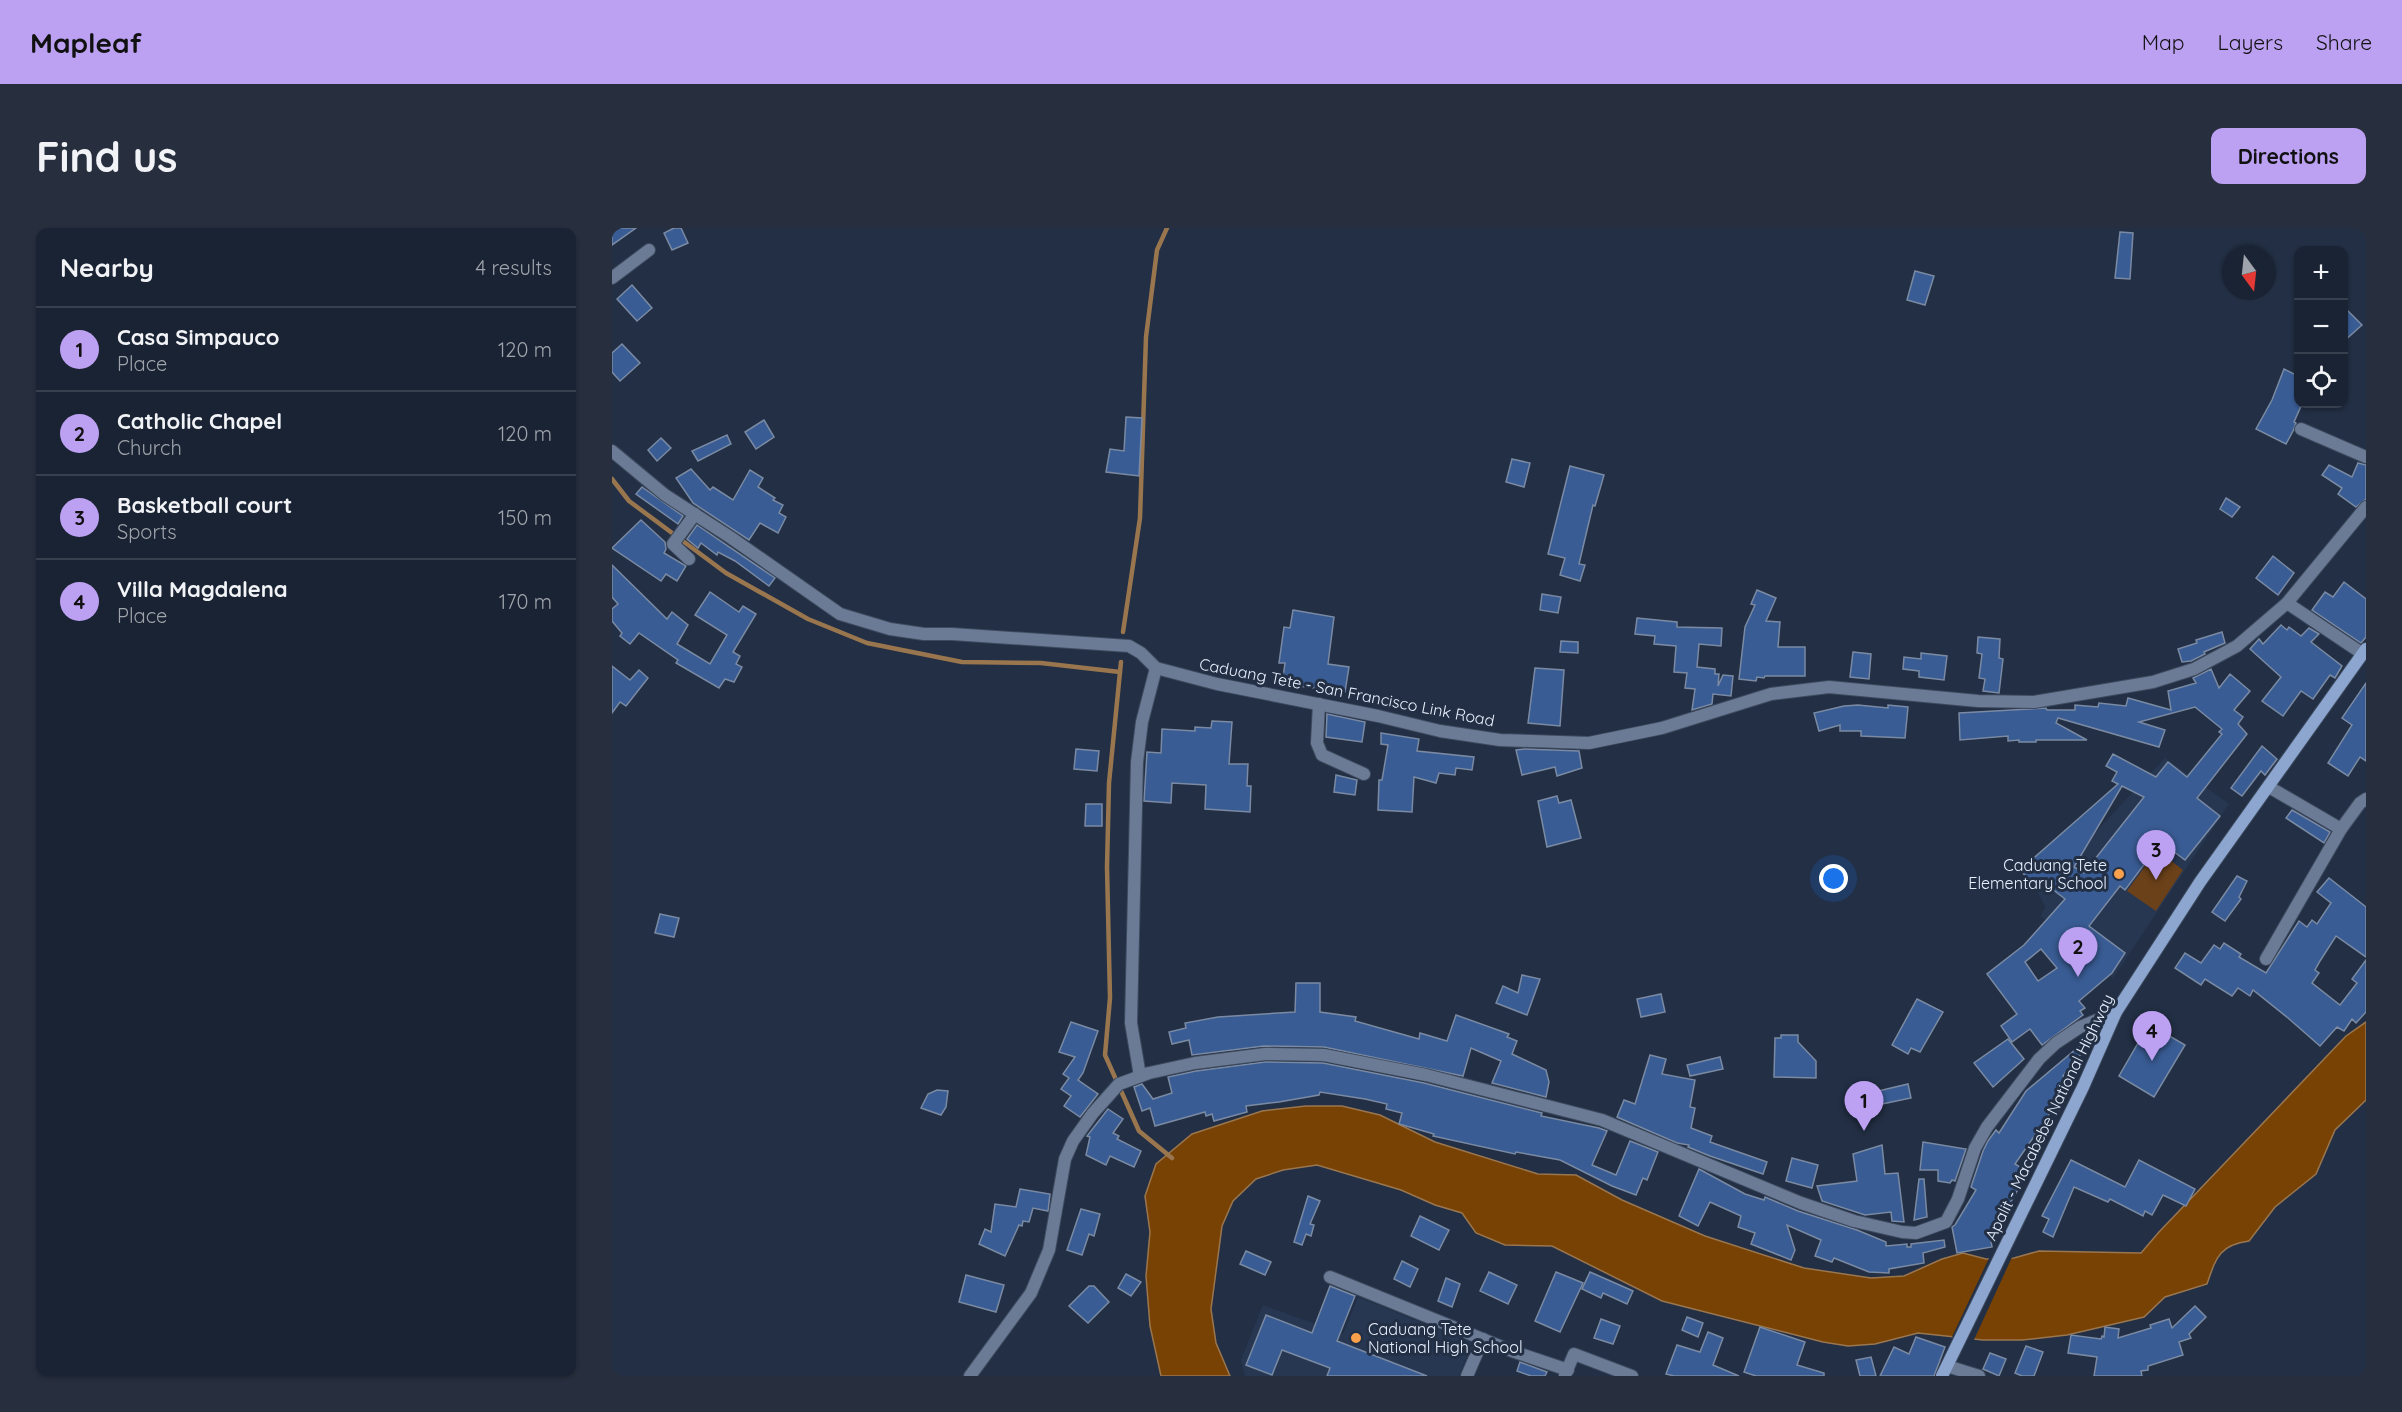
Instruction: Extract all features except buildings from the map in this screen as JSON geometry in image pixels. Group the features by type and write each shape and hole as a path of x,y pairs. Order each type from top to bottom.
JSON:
{"main road":[{"name":"Apalit - Macabebe National Highway","path":"1944,1371 2083,1088 2116,1012 2200,882 2364,652"}],"street":[{"path":"612,278 649,250"},
{"path":"2301,429 2366,457"},
{"name":"Caduang Tete - San Francisco Link Road","path":"612,451 665,495 840,614 890,629 924,634 1129,646 1141,653 1156,668 1217,684 1440,731 1490,738 1589,743 1662,728 1771,694 1829,687 1978,701 2034,702 2153,682 2194,669 2237,646 2287,603 2366,507"},
{"path":"689,559 673,544 695,514"},
{"path":"2287,603 2364,652"},
{"path":"1140,1076 1131,1023 1137,762 1142,722 1156,668"},
{"path":"1319,704 1317,743 1322,755 1364,774"},
{"path":"2269,787 2341,829"},
{"path":"2266,959 2341,829 2360,803 2366,800"},
{"path":"970,1376 1031,1293 1049,1250 1065,1160 1073,1141 1119,1084 1140,1076 1195,1063 1265,1054 1324,1055 1426,1075 1602,1120 1801,1203 1854,1221 1916,1233 1946,1222 1958,1199 1965,1174 1981,1137 2039,1059 2056,1043 2080,1027 2116,1012"},
{"path":"1330,1277 1567,1373 1574,1354 1632,1376"},
{"path":"1467,1376 1483,1339"},
{"path":"1944,1371 1979,1376"}],"shaded area":[{"name":"Caduang Tete Elementary School","path":"2165,758 2229,804 2113,978 2076,942 2041,916 2045,907 2037,891"},
{"path":"2157,850 2183,870 2156,911 2127,891"},
{"path":"2366,1022 2366,1100 2335,1130 2316,1174 2275,1207 2249,1241 2231,1246 2220,1254 2207,1284 2165,1297 2144,1317 2067,1335 2022,1340 1983,1340 1918,1333 1875,1344 1848,1346 1823,1342 1662,1301 1552,1246 1505,1245 1476,1233 1462,1213 1435,1205 1401,1190 1317,1165 1283,1170 1256,1179 1233,1201 1222,1226 1211,1309 1216,1343 1230,1376 1161,1376 1150,1326 1146,1276 1150,1232 1145,1196 1156,1164 1192,1134 1262,1111 1306,1106 1342,1106 1380,1115 1435,1142 1538,1174 1576,1175 1622,1200 1705,1236 1804,1268 1871,1278 1904,1276 1942,1259 1963,1253 1986,1259 2014,1258 2039,1251 2141,1253 2346,1036"},
{"name":"Caduang Tete National High School","path":"1358,1297 1472,1343 1459,1376 1245,1376 1241,1360 1263,1305 1343,1334"}],"pier":[{"path":"2013,1255 1973,1342 1952,1337 1990,1256"}],"waterway":[{"path":"1123,632 1140,518 1146,337 1157,250 1167,228"},
{"path":"612,479 629,501 726,573 808,619 867,643 962,662 1041,663 1120,672"},
{"path":"1121,662 1109,783 1107,867 1110,998 1105,1055 1139,1131 1172,1158"}],"place":[{"name":"Caduang Tete Elementary School","path":"2119,874"},
{"name":"Basketball court","path":"2156,880"},
{"name":"Catholic Chapel","path":"2078,977"},
{"name":"Villa Magdalena","path":"2152,1061"},
{"name":"Casa Simpauco","path":"1864,1131"},
{"name":"Caduang Tete National High School","path":"1356,1338"}]}
